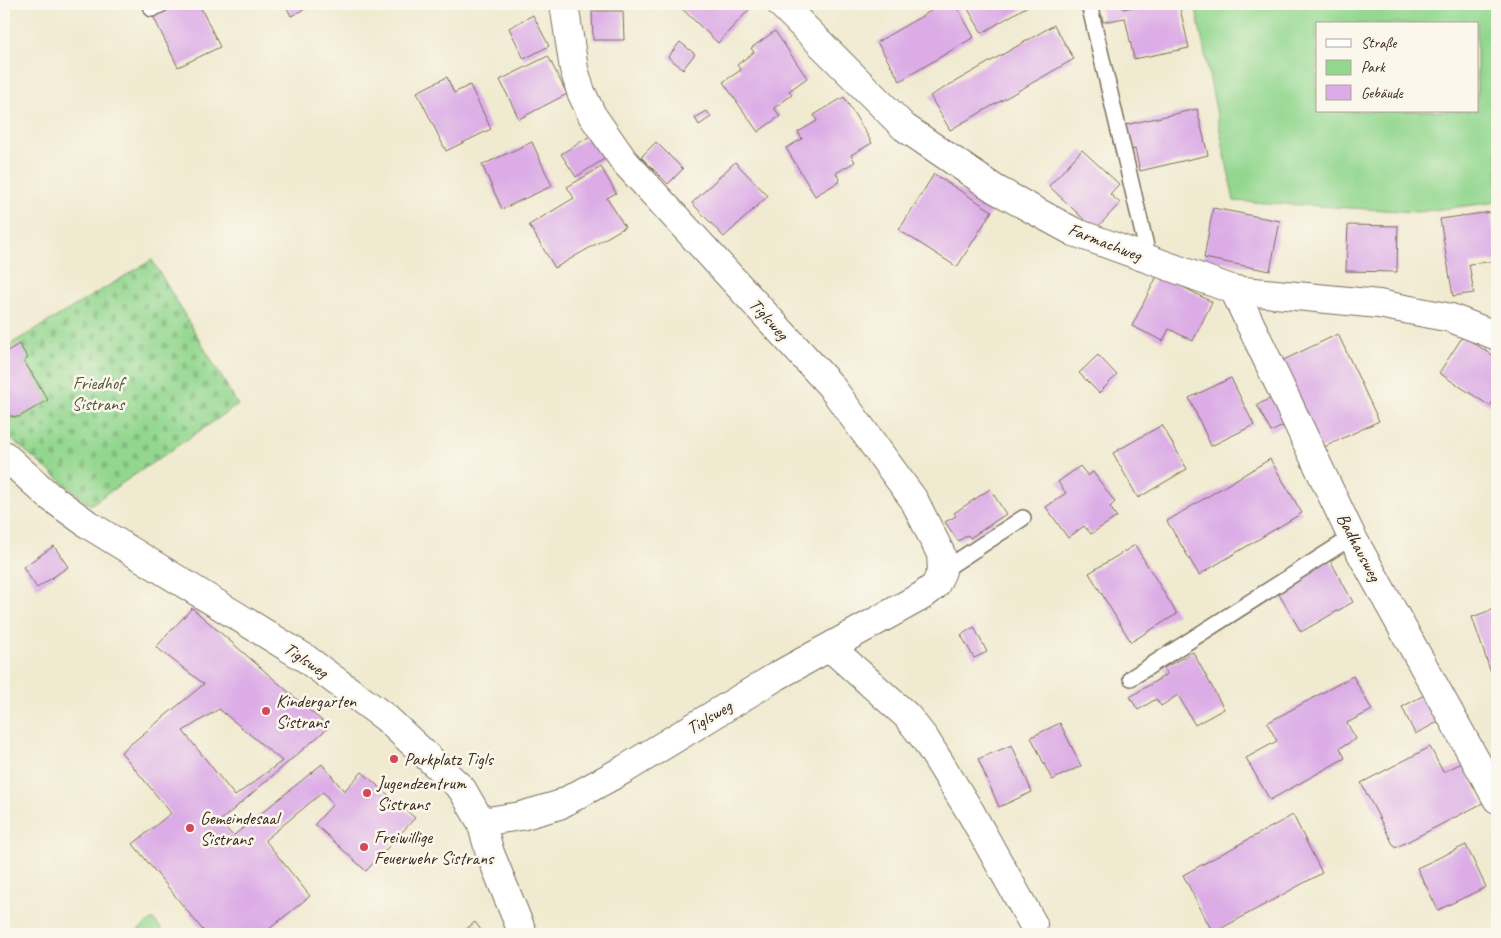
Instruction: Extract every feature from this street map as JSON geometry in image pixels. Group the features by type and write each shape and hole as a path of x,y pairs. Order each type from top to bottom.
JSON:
{"street":[{"name":"Tiglsweg","path":"4,455 49,496 89,525 305,658 386,718 462,789 481,822 521,816 558,805 625,769 777,676 831,648 922,596 935,586 942,571 941,554 914,500 830,385 624,161 592,115 581,92 574,69 564,4"},
{"name":"Farmachweg","path":"782,4 904,127 995,189 1050,220 1099,242 1234,290 1378,304 1451,318 1497,336"},
{"name":"Badhausweg","path":"1234,290 1352,537 1497,799"},
{"path":"831,648 901,710 925,739 971,813 1032,924"},
{"path":"481,822 490,853 523,934"}],"lane":[{"path":"1089,4 1149,259"},
{"path":"942,571 1023,518"},
{"path":"1131,678 1352,537"}],"green space":[{"path":"1195,4 1497,4 1497,202 1417,212 1234,201"},
{"name":"Friedhof Sistrans","path":"152,260 238,405 90,505 4,433 4,348"},
{"path":"153,919 166,934 133,934"}],"building":[{"path":"179,4 184,4 186,9 199,4 220,47 178,67 153,16"},
{"path":"285,4 315,4 291,16"},
{"path":"677,4 754,4 718,43"},
{"path":"943,4 955,4 974,37 900,81 877,42"},
{"path":"965,4 1031,4 982,33"},
{"path":"1099,4 1122,4 1123,9 1148,4 1179,4 1189,48 1134,59 1125,18 1103,22"},
{"path":"592,11 623,11 624,40 593,40"},
{"path":"533,15 549,46 524,59 509,28"},
{"path":"1054,25 1074,59 950,130 930,96"},
{"path":"775,31 807,78 789,91 792,95 774,108 780,116 758,132 723,82 741,70 737,65 754,52 751,48"},
{"path":"680,42 695,54 683,69 668,57"},
{"path":"548,56 567,94 519,119 500,80"},
{"path":"447,77 454,93 470,85 491,129 446,151 417,92"},
{"path":"844,97 872,143 851,155 855,162 836,173 840,181 815,196 786,148 802,139 798,132 817,121 814,115"},
{"path":"1197,109 1208,155 1140,171 1135,149 1130,150 1125,125"},
{"path":"707,111 711,117 699,125 695,118"},
{"path":"595,133 609,156 576,177 561,154"},
{"path":"532,142 552,186 502,209 482,165"},
{"path":"656,142 683,169 668,184 641,157"},
{"path":"1082,150 1119,184 1110,194 1120,203 1095,230 1049,186"},
{"path":"735,162 768,196 724,237 692,203"},
{"path":"601,167 616,193 607,198 625,227 555,268 529,225 574,198 567,187"},
{"path":"934,174 992,211 957,267 899,230"},
{"path":"1213,208 1280,221 1270,271 1204,258"},
{"path":"1491,212 1497,261 1469,264 1474,293 1453,296 1440,219"},
{"path":"1348,225 1398,226 1397,272 1346,271"},
{"path":"1158,274 1212,302 1193,341 1169,329 1163,341 1132,326"},
{"path":"1338,334 1379,421 1316,451 1275,364"},
{"path":"1463,336 1497,358 1497,395 1490,406 1439,373"},
{"path":"19,344 28,358 24,361 48,400 19,417 10,416 4,405 4,353"},
{"path":"1098,355 1117,375 1099,393 1079,373"},
{"path":"1231,378 1254,425 1211,446 1189,398"},
{"path":"1273,397 1286,424 1271,432 1257,405"},
{"path":"1162,425 1187,469 1138,498 1113,453"},
{"path":"1270,459 1302,513 1199,575 1167,521"},
{"path":"1080,466 1088,476 1093,472 1115,502 1110,507 1117,517 1091,534 1084,526 1068,538 1046,507 1066,493 1058,482"},
{"path":"990,489 1006,514 970,538 968,535 958,541 945,522 956,516 954,513"},
{"path":"1135,545 1177,614 1131,642 1089,573"},
{"path":"54,546 68,567 37,588 23,567"},
{"path":"1330,560 1353,602 1301,632 1277,591"},
{"path":"192,608 329,727 220,821 233,836 322,764 344,791 362,772 415,818 366,871 315,824 333,804 323,792 265,840 310,896 263,934 206,934 133,844 171,813 121,752 204,684 156,647","holes":["219,709 282,761 235,796 183,731"]},
{"path":"1497,608 1497,667 1490,670 1472,617"},
{"path":"974,627 987,652 974,658 961,635"},
{"path":"1193,652 1224,709 1195,725 1178,695 1161,706 1156,699 1138,710 1130,697 1167,674 1164,668"},
{"path":"1353,676 1372,710 1347,723 1356,739 1340,748 1345,758 1270,800 1246,758 1277,741 1267,723"},
{"path":"1428,693 1442,720 1415,734 1402,707"},
{"path":"1060,723 1081,766 1052,780 1031,737"},
{"path":"1012,745 1032,792 999,807 978,759"},
{"path":"1430,747 1443,772 1462,763 1483,803 1395,848 1361,783"},
{"path":"1293,815 1322,873 1213,933 1183,875"},
{"path":"1466,845 1486,887 1438,910 1417,868"},
{"path":"475,922 484,934 460,934"}],"place":[{"name":"Kindergarten Sistrans","path":"266,711"},
{"name":"Parkplatz Tigls","path":"394,759"},
{"name":"Jugendzentrum Sistrans","path":"367,793"},
{"name":"Gemeindesaal Sistrans","path":"190,828"},
{"name":"Freiwillige Feuerwehr Sistrans","path":"364,847"}]}
